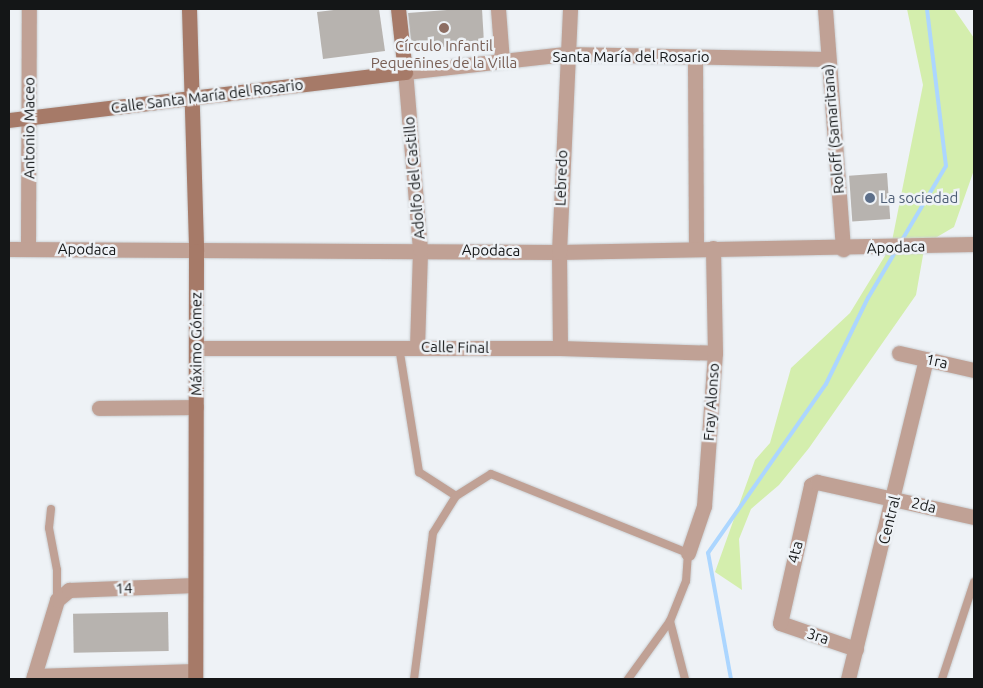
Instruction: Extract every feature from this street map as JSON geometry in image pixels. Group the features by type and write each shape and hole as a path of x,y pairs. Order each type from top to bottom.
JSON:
{"street":[{"name":"Antonio Maceo","path":"28,247 29,9"},
{"name":"Máximo Gómez","path":"189,9 196,251 195,675"},
{"name":"Adolfo del Castillo","path":"398,9 420,249 417,347"},
{"path":"498,9 502,61"},
{"name":"Lebredo","path":"560,348 559,252 565,54 570,9"},
{"name":"Roloff (Samaritana)","path":"824,9 843,249"},
{"name":"Santa María del Rosario","path":"405,72 565,54 828,59"},
{"path":"695,57 696,249"},
{"name":"Calle Santa María del Rosario","path":"9,120 405,72"},
{"name":"Apodaca","path":"9,250 28,247 196,251 420,249 559,252 712,248 843,249 974,244"},
{"name":"Fray Alonso","path":"688,553 704,506 715,353 712,248"},
{"name":"Calle Final","path":"196,348 560,348 715,353"},
{"name":"1ra","path":"899,353 974,370"},
{"name":"Central","path":"848,679 895,498 926,359"},
{"path":"100,408 196,407"},
{"name":"2da","path":"814,483 895,498 974,518"},
{"name":"4ta","path":"780,623 814,483"},
{"name":"14","path":"56,600 69,590 195,585"},
{"path":"56,600 34,678 195,675"},
{"name":"3ra","path":"780,623 856,648"}],"lane":[{"path":"399,347 419,472 456,496"},
{"path":"414,679 433,533 456,496 491,474 688,553 686,581 670,621 628,679"},
{"path":"51,509 49,528 57,570 56,600"},
{"path":"942,679 974,582"},
{"path":"670,621 685,679"}],"green space":[{"path":"907,9 954,9 974,38 974,170 954,227 925,244 916,295 809,448 779,485 751,509 739,539 742,590 715,572 755,460 770,443 791,368 850,313 891,246 923,85"}],"building":[{"path":"342,9 379,9 385,51 323,59 317,12"},
{"name":"Círculo Infantil Pequeñines de la Villa","path":"482,9 484,43 412,50 408,13"},
{"name":"La sociedad","path":"887,173 890,219 852,222 849,176"},
{"path":"168,612 169,651 74,653 73,614"}],"waterway":[{"path":"902,240 946,166 927,9"},
{"path":"731,679 708,553 826,384 868,298 897,249"}],"place":[{"name":"Círculo Infantil Pequeñines de la Villa","path":"444,28"},
{"name":"La sociedad","path":"870,198"}]}
